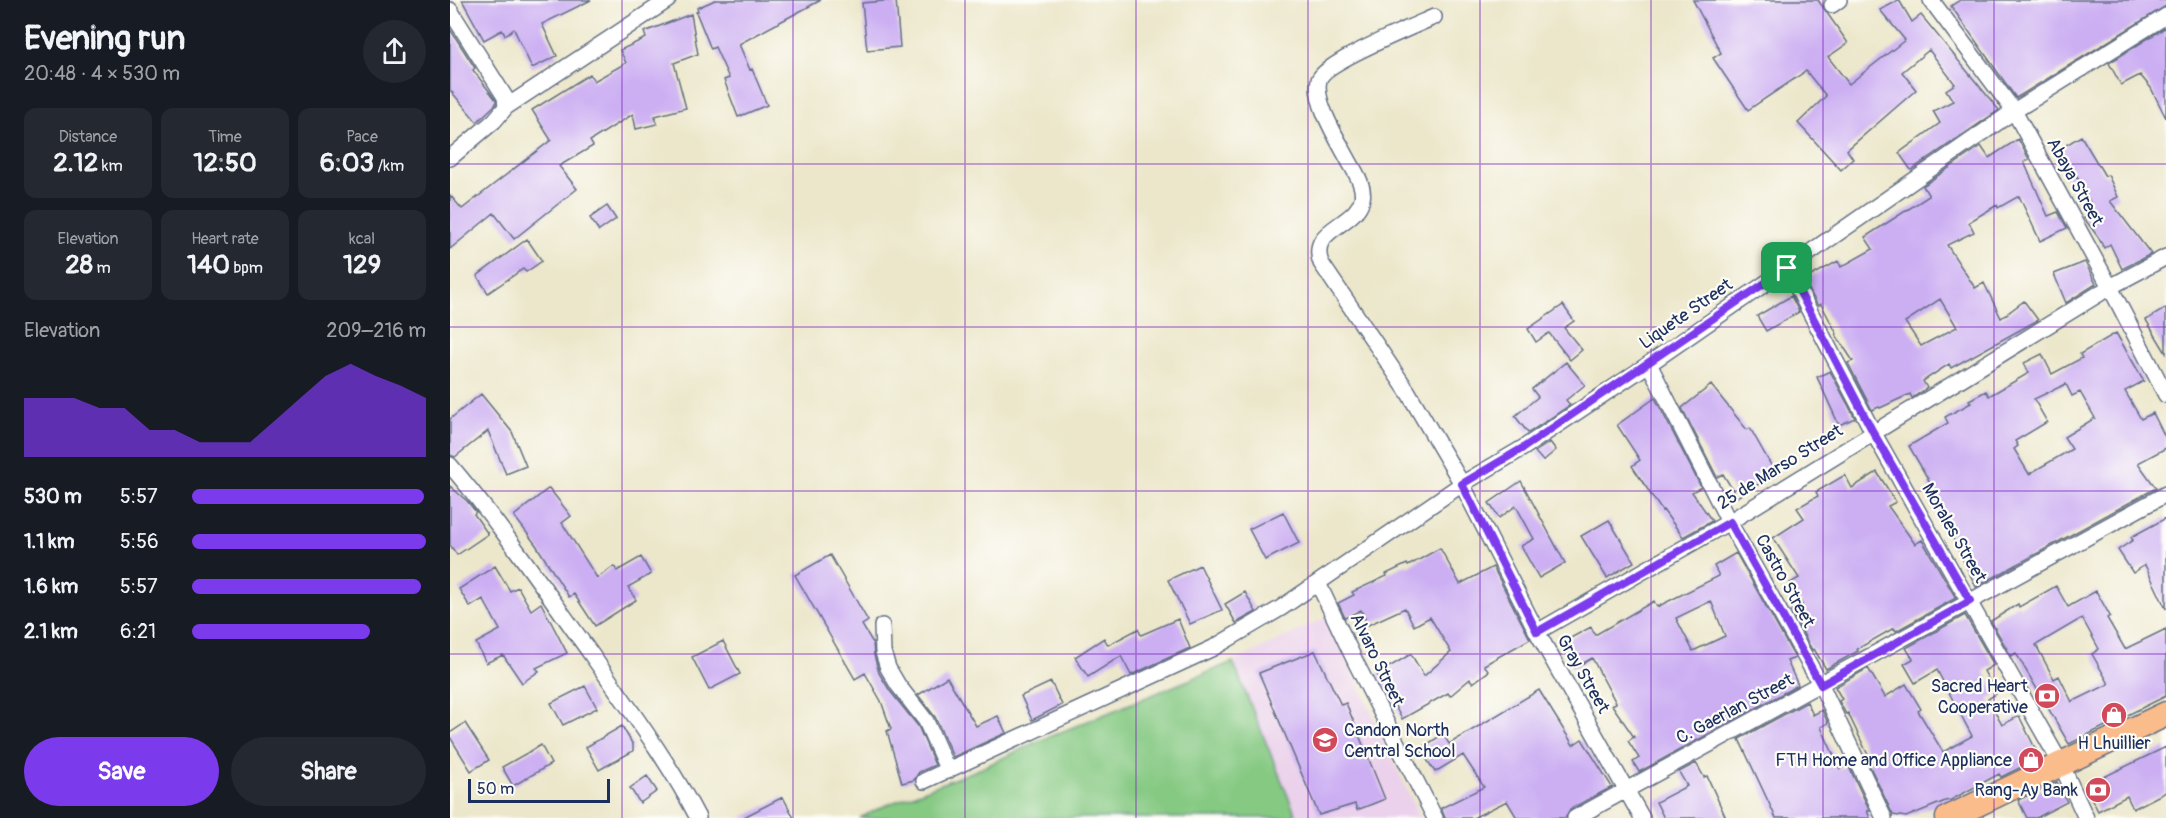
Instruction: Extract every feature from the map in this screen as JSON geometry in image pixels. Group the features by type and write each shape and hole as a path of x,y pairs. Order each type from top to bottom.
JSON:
{"main road":[{"path":"1947,818 2166,714"}],"street":[{"path":"450,158 494,121 506,106 668,0"},
{"name":"Abaya Street","path":"1931,0 2014,111 2166,395"},
{"path":"450,10 505,97 506,106"},
{"name":"Liquete Street","path":"924,781 1212,648 1252,626 1462,484 1523,448 1649,364 2014,111 2166,16"},
{"name":"Gray Street","path":"1434,17 1354,54 1321,74 1318,82 1319,96 1329,123 1363,191 1354,213 1324,238 1318,247 1318,253 1321,262 1408,392 1462,484 1537,632 1642,818"},
{"name":"25 de Marso Street","path":"1537,632 1730,522 2110,287 2166,257"},
{"name":"Morales Street","path":"1787,268 1873,432 2061,765 2086,818"},
{"name":"Castro Street","path":"1649,364 1730,522 1821,685 1884,818"},
{"path":"450,465 494,518 614,686 674,775 698,818"},
{"name":"C. Gaerlan Street","path":"1575,818 2166,494"},
{"name":"Alvaro Street","path":"1318,583 1435,818"},
{"path":"882,626 883,652 888,668 926,721 948,771"}],"shaded area":[{"name":"Candon North Central School","path":"1327,617 1420,818 1297,818 1233,662"}],"green space":[{"path":"1233,662 1297,818 860,818 884,806 982,768 1034,743"}],"building":[{"path":"462,0 591,0 542,24 557,56 532,68 514,29 505,35 502,30 484,40"},
{"path":"715,0 821,0 739,44 767,105 738,117 724,80 729,78 715,47 711,49 696,12 697,8"},
{"path":"896,0 900,47 867,50 862,3"},
{"path":"1693,0 1818,0 1848,43 1828,57 1849,84 1905,40 1880,10 1899,0 1912,22 1921,15 1999,110 1911,170 1899,153 1940,123 1933,111 1953,101 1946,90 1955,84 1929,50 1902,72 1916,90 1847,150 1853,159 1841,170 1798,123 1826,96 1806,71 1748,110 1713,58 1721,53"},
{"path":"1960,0 2166,0 2166,6 2016,98 1951,6"},
{"path":"691,14 698,54 674,63 686,108 655,116 657,124 636,129 633,114 590,141 593,146 559,166 577,189 514,239 494,213 450,249 450,195 462,209 551,140 532,110 590,74 594,81 626,63 620,50 646,38 644,32"},
{"path":"2166,27 2166,118 2151,88 2140,75 2121,85 2109,63"},
{"path":"450,29 475,68 473,70 496,100 496,104 477,122 450,90"},
{"path":"2081,136 2105,176 2108,175 2118,197 2110,201 2151,254 2122,269 2110,244 2104,248 2084,218 2095,213 2077,176 2069,181 2056,151"},
{"path":"2018,139 2029,159 2024,162 2048,216 2058,212 2067,228 2040,241 2019,196 1998,208 1997,205 1969,222 1974,232 1947,245 1975,288 1984,283 2001,318 2024,301 2038,320 1951,368 1949,364 1923,381 1927,388 1912,398 1910,394 1872,410 1848,363 1853,361 1836,335 1821,304 1818,306 1804,280 1838,261 1841,267 1873,249 1865,237 1929,196 1923,186 1981,146 1989,158","holes":["1940,299 1957,327 1921,346 1905,322"]},
{"path":"607,206 616,219 599,231 590,218"},
{"path":"527,239 542,261 526,272 523,269 488,293 477,276"},
{"path":"2085,262 2096,284 2066,303 2054,274"},
{"path":"1791,296 1799,312 1766,331 1757,316"},
{"path":"1563,305 1574,321 1564,328 1582,350 1570,360 1549,333 1536,342 1528,329"},
{"path":"2166,308 2166,353 2146,320"},
{"path":"2116,333 2144,381 2125,391 2141,419 2153,413 2166,439 2166,448 2138,463 2156,488 1976,587 1928,486 1931,484 1909,446 1948,423 1945,417 1971,403 1969,400 1986,391 1989,396 2029,373 2024,363 2042,354 2052,374 2082,358 2080,354","holes":["2066,384 2072,396 2080,392 2095,418 2064,437 2072,449 2029,474 2014,449 2018,446 2015,441 2047,422 2034,399"]},
{"path":"1566,362 1585,385 1566,400 1570,405 1528,433 1515,416 1538,397 1532,389"},
{"path":"1830,371 1855,418 1839,425 1817,377"},
{"path":"1711,385 1747,430 1750,428 1776,474 1737,497 1723,474 1717,477 1682,408"},
{"path":"481,394 512,432 526,466 506,474 488,431 455,457 450,455 450,419"},
{"path":"1655,398 1701,487 1692,492 1712,521 1683,537 1662,511 1632,466 1640,460 1617,425"},
{"path":"1550,442 1556,450 1543,461 1535,452"},
{"path":"1877,472 1896,502 1888,506 1915,544 1922,540 1956,598 1896,631 1894,628 1826,669 1814,649 1812,650 1791,611 1802,605 1790,583 1799,578 1773,538 1804,518 1797,508 1818,496 1816,492 1845,475 1852,488"},
{"path":"1521,481 1565,563 1539,578 1521,546 1534,539 1516,506 1499,518 1489,503"},
{"path":"450,486 476,512 474,514 488,534 457,555 450,545"},
{"path":"549,488 571,516 562,523 597,578 614,566 617,571 641,557 651,574 628,587 636,600 595,626 574,594 569,597 536,545 514,516"},
{"path":"1283,512 1299,543 1265,560 1249,529"},
{"path":"2166,518 2166,609 2145,565 2133,573 2118,550 2133,540 2131,537"},
{"path":"1609,520 1634,562 1607,578 1581,536"},
{"path":"1440,548 1460,584 1493,567 1530,639 1484,665 1489,671 1473,683 1470,679 1450,696 1448,693 1402,719 1377,674 1411,654 1424,676 1451,652 1430,617 1414,626 1405,608 1368,625 1361,610 1345,618 1338,603 1354,595 1352,592"},
{"path":"1736,553 1795,658 1787,661 1798,685 1639,772 1633,762 1639,758 1628,741 1634,737 1612,705 1616,703 1592,658 1575,668 1561,643 1591,627 1595,635 1654,601 1657,607 1719,576 1714,566","holes":["1711,601 1725,636 1693,651 1676,618"]},
{"path":"830,555 868,621 862,625 873,643 879,673 890,691 918,726 935,765 919,772 914,780 902,783 887,731 891,729 881,701 865,673 855,679 795,575"},
{"path":"1200,565 1222,610 1190,624 1168,580"},
{"path":"495,566 510,591 518,587 531,610 541,603 567,653 536,668 539,671 522,683 503,655 486,663 476,643 500,630 483,599 470,607 459,589"},
{"path":"2056,586 2068,607 2096,591 2110,616 2107,618 2125,649 2166,629 2166,696 2069,744 2016,653 2011,656 1991,621 2018,604 2019,607","holes":["2082,618 2099,649 2092,654 2109,684 2072,702 2059,676 2054,679 2036,645"]},
{"path":"1245,592 1256,612 1236,623 1225,604"},
{"path":"1965,615 1994,665 1984,671 1996,694 1988,699 2002,725 2019,716 2040,758 2001,777 1999,774 1949,801 1906,817 1893,815 1865,756 1868,755 1848,713 1846,714 1839,701 1842,699 1835,687 1868,668 1885,697 1906,684 1921,709 1918,711 1943,752 1972,736 1937,670 1915,683 1904,664 1913,659 1906,648"},
{"path":"1178,619 1190,648 1131,675 1121,656 1088,677 1075,657 1104,638 1108,645 1138,629 1141,635"},
{"path":"723,641 740,674 709,690 692,657"},
{"path":"1315,651 1341,705 1346,703 1385,799 1357,810 1355,804 1319,815 1259,673"},
{"path":"947,677 976,726 998,716 1006,733 953,757 935,717 918,695"},
{"path":"1051,682 1062,705 1032,720 1021,696"},
{"path":"585,686 597,708 563,725 551,703"},
{"path":"1539,690 1573,745 1582,739 1612,787 1570,809 1565,818 1517,818 1507,801 1473,818 1445,818 1441,808 1484,787 1463,755 1435,772 1420,749 1443,734 1449,744"},
{"path":"1807,702 1813,715 1822,710 1828,723 1821,727 1840,769 1848,765 1870,811 1867,811 1870,818 1776,818 1739,739"},
{"path":"465,723 489,760 471,771 450,737 450,733"},
{"path":"622,726 633,745 633,751 599,770 586,747"},
{"path":"541,745 551,764 513,786 502,767"},
{"path":"2166,747 2166,792 2133,809 2127,796 2098,811 2085,786"},
{"path":"1696,763 1704,777 1707,776 1726,818 1664,818 1656,802 1687,786 1679,772"},
{"path":"647,776 657,791 640,803 630,788"},
{"path":"2057,782 2067,802 2036,818 2027,818 2018,800"},
{"path":"783,797 794,818 742,818"}],"place":[{"name":"Sacred Heart Cooperative","path":"2047,696"},
{"name":"H Lhuillier","path":"2114,715"},
{"name":"Candon North Central School","path":"1325,740"},
{"name":"FTH Home and Office Appliance","path":"2031,760"},
{"name":"Rang-Ay Bank","path":"2098,790"}],"route":[{"path":"1787,268 1873,432 1970,601 1821,685 1730,522 1537,632 1462,484 1523,448 1787,268"}]}
